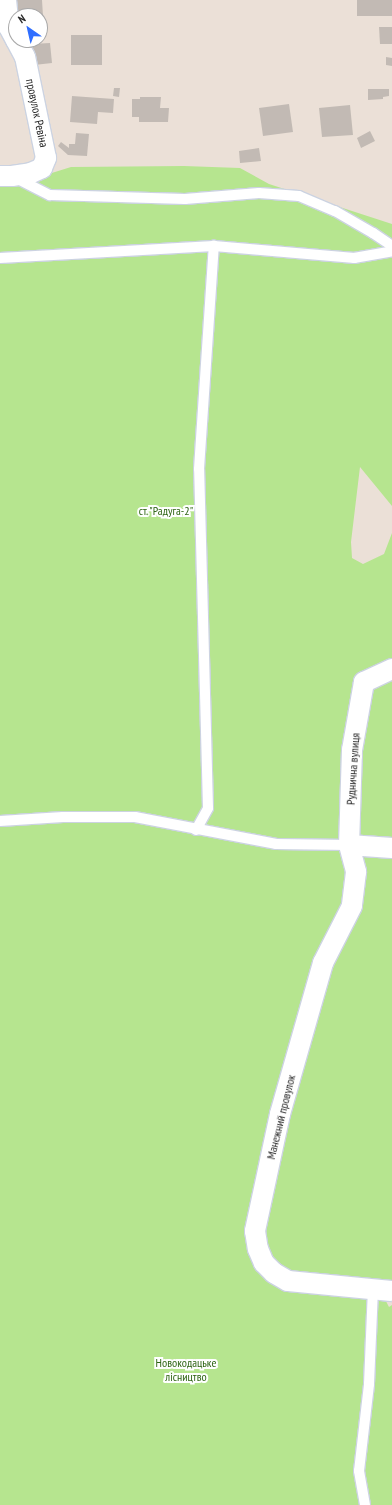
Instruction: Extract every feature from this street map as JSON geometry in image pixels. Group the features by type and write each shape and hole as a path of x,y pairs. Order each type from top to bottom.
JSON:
{"street":[{"name":"провулок Ревіна","path":"6,0 8,18"},
{"name":"провулок Ревіна","path":"6,176 31,174 42,168 46,158 25,57 20,48"},
{"name":"Руднична вулиця","path":"349,845 352,750 364,682 392,669"},
{"path":"349,845 392,848"},
{"name":"Манежний провулок","path":"349,845 356,872 352,906 323,963 280,1114 255,1231 258,1249 264,1263 274,1273 288,1281 382,1290"}],"lane":[{"path":"6,176 50,195 185,199 259,193 299,196 336,211 392,246"},
{"path":"196,830 208,808 199,469 214,246"},
{"path":"0,258 214,246 354,258 392,251"},
{"path":"0,820 63,817 135,817 196,830 276,844 349,845"},
{"path":"365,1505 359,1472 382,1290"}],"green space":[{"path":"184,166 240,168 269,184 392,224 392,506 360,467 351,542 352,558 363,564 384,554 392,533 392,837 361,835 359,850 392,855 392,1282 376,1282 389,1307 392,1305 392,1505 0,1505 0,180 39,177 71,167"}],"building":[{"path":"12,0 42,0 42,8 14,8"},
{"path":"357,0 392,0 392,16 357,16"},
{"path":"379,27 392,27 392,44 380,44"},
{"path":"71,35 102,35 102,65 71,65"},
{"path":"48,43 50,43 52,63 34,65 32,48 48,48"},
{"path":"386,57 392,58 392,66 386,65"},
{"path":"114,88 120,88 119,97 113,96"},
{"path":"368,89 389,89 389,96 383,97 383,99 368,100"},
{"path":"72,96 114,99 113,113 98,112 97,124 70,122"},
{"path":"140,97 161,97 160,108 169,108 168,122 139,122 139,117 132,117 132,99 140,99"},
{"path":"289,104 293,132 263,136 259,108"},
{"path":"350,105 353,135 322,137 319,108"},
{"path":"370,131 375,141 361,148 357,138"},
{"path":"76,133 89,134 87,156 68,155 58,146 61,142 69,148 69,144 75,144"},
{"path":"259,148 261,161 240,163 239,151"}],"park label":[{"name":"ст. \"Радуга-2\"","path":"166,511"},
{"name":"Новокодацьке лісництво","path":"186,1370"}]}
